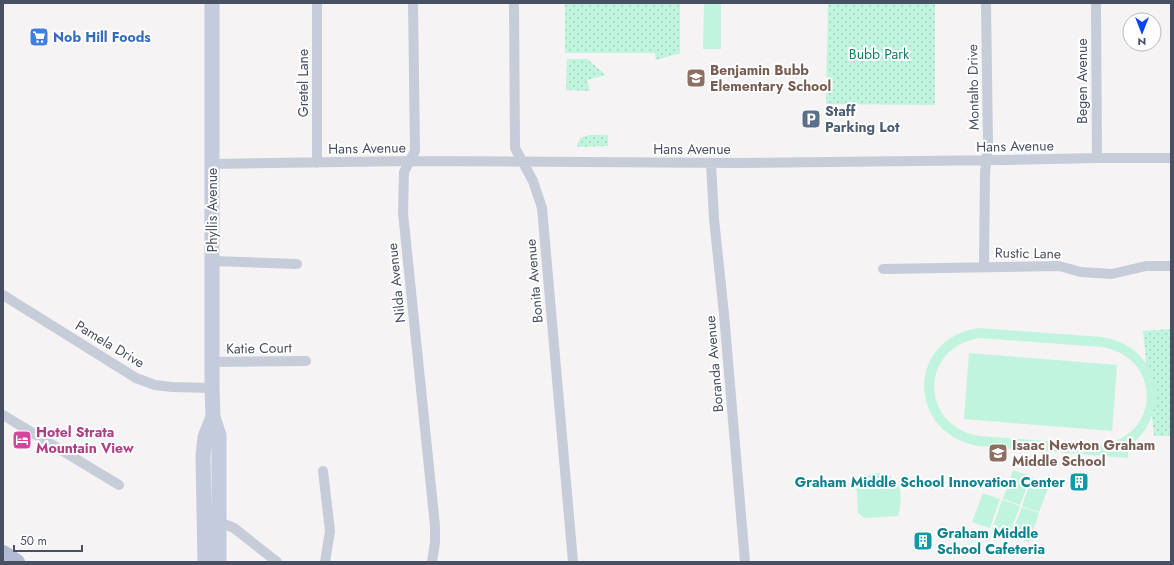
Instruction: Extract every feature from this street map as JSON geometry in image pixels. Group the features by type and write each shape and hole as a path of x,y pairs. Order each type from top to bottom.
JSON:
{"main road":[{"path":"3,553 17,562"}],"street":[{"name":"Phyllis Avenue","path":"212,3 212,388 213,417 219,435 219,562"},
{"name":"Gretel Lane","path":"317,3 317,163"},
{"name":"Nilda Avenue","path":"413,3 415,151 404,172 403,213 435,526 435,542 432,562"},
{"name":"Bonita Avenue","path":"514,3 515,148 533,180 542,208 573,562"},
{"name":"Montalto Drive","path":"984,266 988,144 986,3"},
{"name":"Begen Avenue","path":"1096,3 1097,158"},
{"name":"Hans Avenue","path":"212,164 411,161 711,163 1171,158"},
{"name":"Boranda Avenue","path":"711,163 714,219 724,314 745,562"},
{"path":"212,262 297,264"},
{"name":"Rustic Lane","path":"883,269 984,266 1059,266 1081,272 1112,274 1146,266 1171,266"},
{"name":"Pamela Drive","path":"3,295 136,378 155,385 212,388"},
{"name":"Katie Court","path":"213,362 306,361"},
{"path":"3,415 119,485"},
{"name":"Phyllis Avenue","path":"206,562 203,456 206,437 213,417"},
{"path":"323,471 330,531 325,562"},
{"path":"205,517 234,528 277,562"}],"green space":[{"path":"565,3 680,3 680,53 656,60 655,53 565,53"},
{"path":"704,3 721,3 721,49 703,49"},
{"name":"Bubb Park","path":"828,3 935,3 935,105 826,104"},
{"path":"567,59 587,59 606,75 587,80 590,91 566,90"},
{"path":"589,135 607,135 608,146 577,146 580,138"},
{"path":"979,328 1102,337 1122,343 1137,353 1148,367 1154,383 1155,400 1151,418 1142,434 1127,448 1128,458 979,446 955,438 938,424 928,406 924,386 928,367 938,349 955,335","holes":["980,338 1102,347 1122,354 1136,365 1144,380 1147,396 1144,413 1135,427 1121,439 1101,445 980,436 960,430 946,418 937,403 934,387 937,371 946,356 960,344"]},
{"path":"1171,329 1171,436 1154,436 1143,331"},
{"path":"969,353 1117,365 1112,431 964,419"},
{"path":"1013,470 1031,476 1020,505 1003,499"},
{"path":"874,473 883,474 890,477 899,486 901,499 898,516 864,518 858,513 856,480"},
{"path":"1032,477 1050,483 1039,512 1022,506"},
{"path":"983,493 1000,499 990,528 972,522"},
{"path":"1002,500 1020,506 1009,535 992,529"},
{"path":"1022,507 1039,513 1029,542 1011,536"}],"place":[{"name":"Nob Hill Foods","path":"39,37"},
{"name":"Benjamin Bubb Elementary School","path":"696,78"},
{"name":"Staff Parking Lot","path":"811,119"},
{"name":"Hotel Strata Mountain View","path":"22,440"},
{"name":"Isaac Newton Graham Middle School","path":"998,453"},
{"name":"Graham Middle School Innovation Center","path":"1079,482"},
{"name":"Graham Middle School Cafeteria","path":"923,541"}]}
